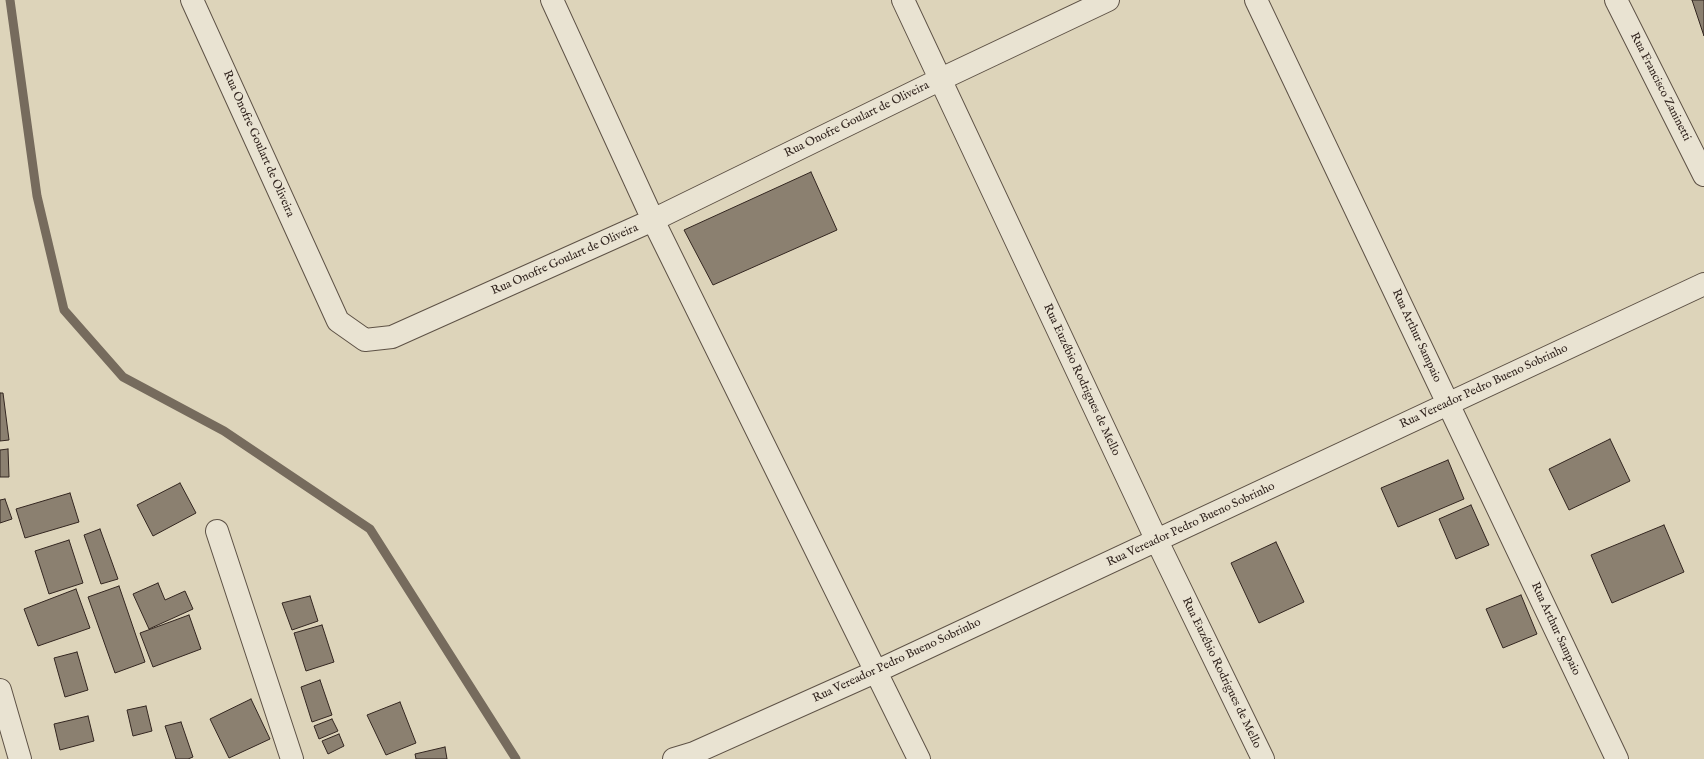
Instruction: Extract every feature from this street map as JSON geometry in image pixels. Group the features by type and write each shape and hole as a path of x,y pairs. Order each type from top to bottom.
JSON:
{"street":[{"name":"Rua Onofre Goulart de Oliveira","path":"192,0 338,322 365,340 392,338 653,220 939,80 1108,0"},
{"path":"552,0 653,220 919,759"},
{"name":"Rua Euzébio Rodrigues de Mello","path":"903,0 939,80 1157,541 1263,759"},
{"name":"Rua Arthur Sampaio","path":"1256,0 1617,759"},
{"name":"Rua Francisco Zaninetti","path":"1616,0 1704,175"},
{"name":"Rua Vereador Pedro Bueno Sobrinho","path":"688,757 1157,541 1704,284"},
{"path":"218,531 292,759"},
{"path":"0,690 20,759"}],"building":[{"path":"1692,0 1704,0 1704,36"},
{"path":"811,172 837,230 713,285 684,230"},
{"path":"0,393 3,393 9,440 0,441"},
{"path":"1610,439 1630,481 1569,510 1549,469"},
{"path":"8,449 9,477 0,477 0,450"},
{"path":"1448,460 1464,499 1398,527 1381,488"},
{"path":"180,483 196,513 153,536 137,505"},
{"path":"70,493 79,522 25,538 16,509"},
{"path":"5,499 12,519 0,523 0,500"},
{"path":"1471,505 1489,545 1456,559 1439,519"},
{"path":"1664,525 1684,572 1612,603 1591,555"},
{"path":"100,529 118,579 101,584 84,535"},
{"path":"69,540 83,583 49,594 35,551"},
{"path":"1276,542 1304,602 1259,623 1231,563"},
{"path":"158,583 165,600 185,591 193,609 149,629 133,594"},
{"path":"119,586 145,662 115,673 88,597"},
{"path":"76,589 90,628 38,646 24,609"},
{"path":"1521,595 1537,634 1503,648 1486,609"},
{"path":"310,596 318,621 292,630 282,603"},
{"path":"189,615 201,649 153,667 140,633"},
{"path":"322,625 334,662 306,671 294,633"},
{"path":"77,652 88,690 65,697 54,658"},
{"path":"320,680 332,715 312,722 301,687"},
{"path":"251,699 270,739 229,758 210,719"},
{"path":"400,702 416,743 386,755 367,715"},
{"path":"146,706 152,731 133,736 127,710"},
{"path":"88,716 94,741 60,750 54,724"},
{"path":"332,719 338,731 319,739 314,726"},
{"path":"181,722 193,757 188,759 176,759 165,726"},
{"path":"339,734 344,746 328,754 322,741"},
{"path":"445,747 447,759 416,759 415,754"}],"waterway":[{"path":"10,0 37,196 64,310 123,377 224,431 370,529 516,759"}]}
